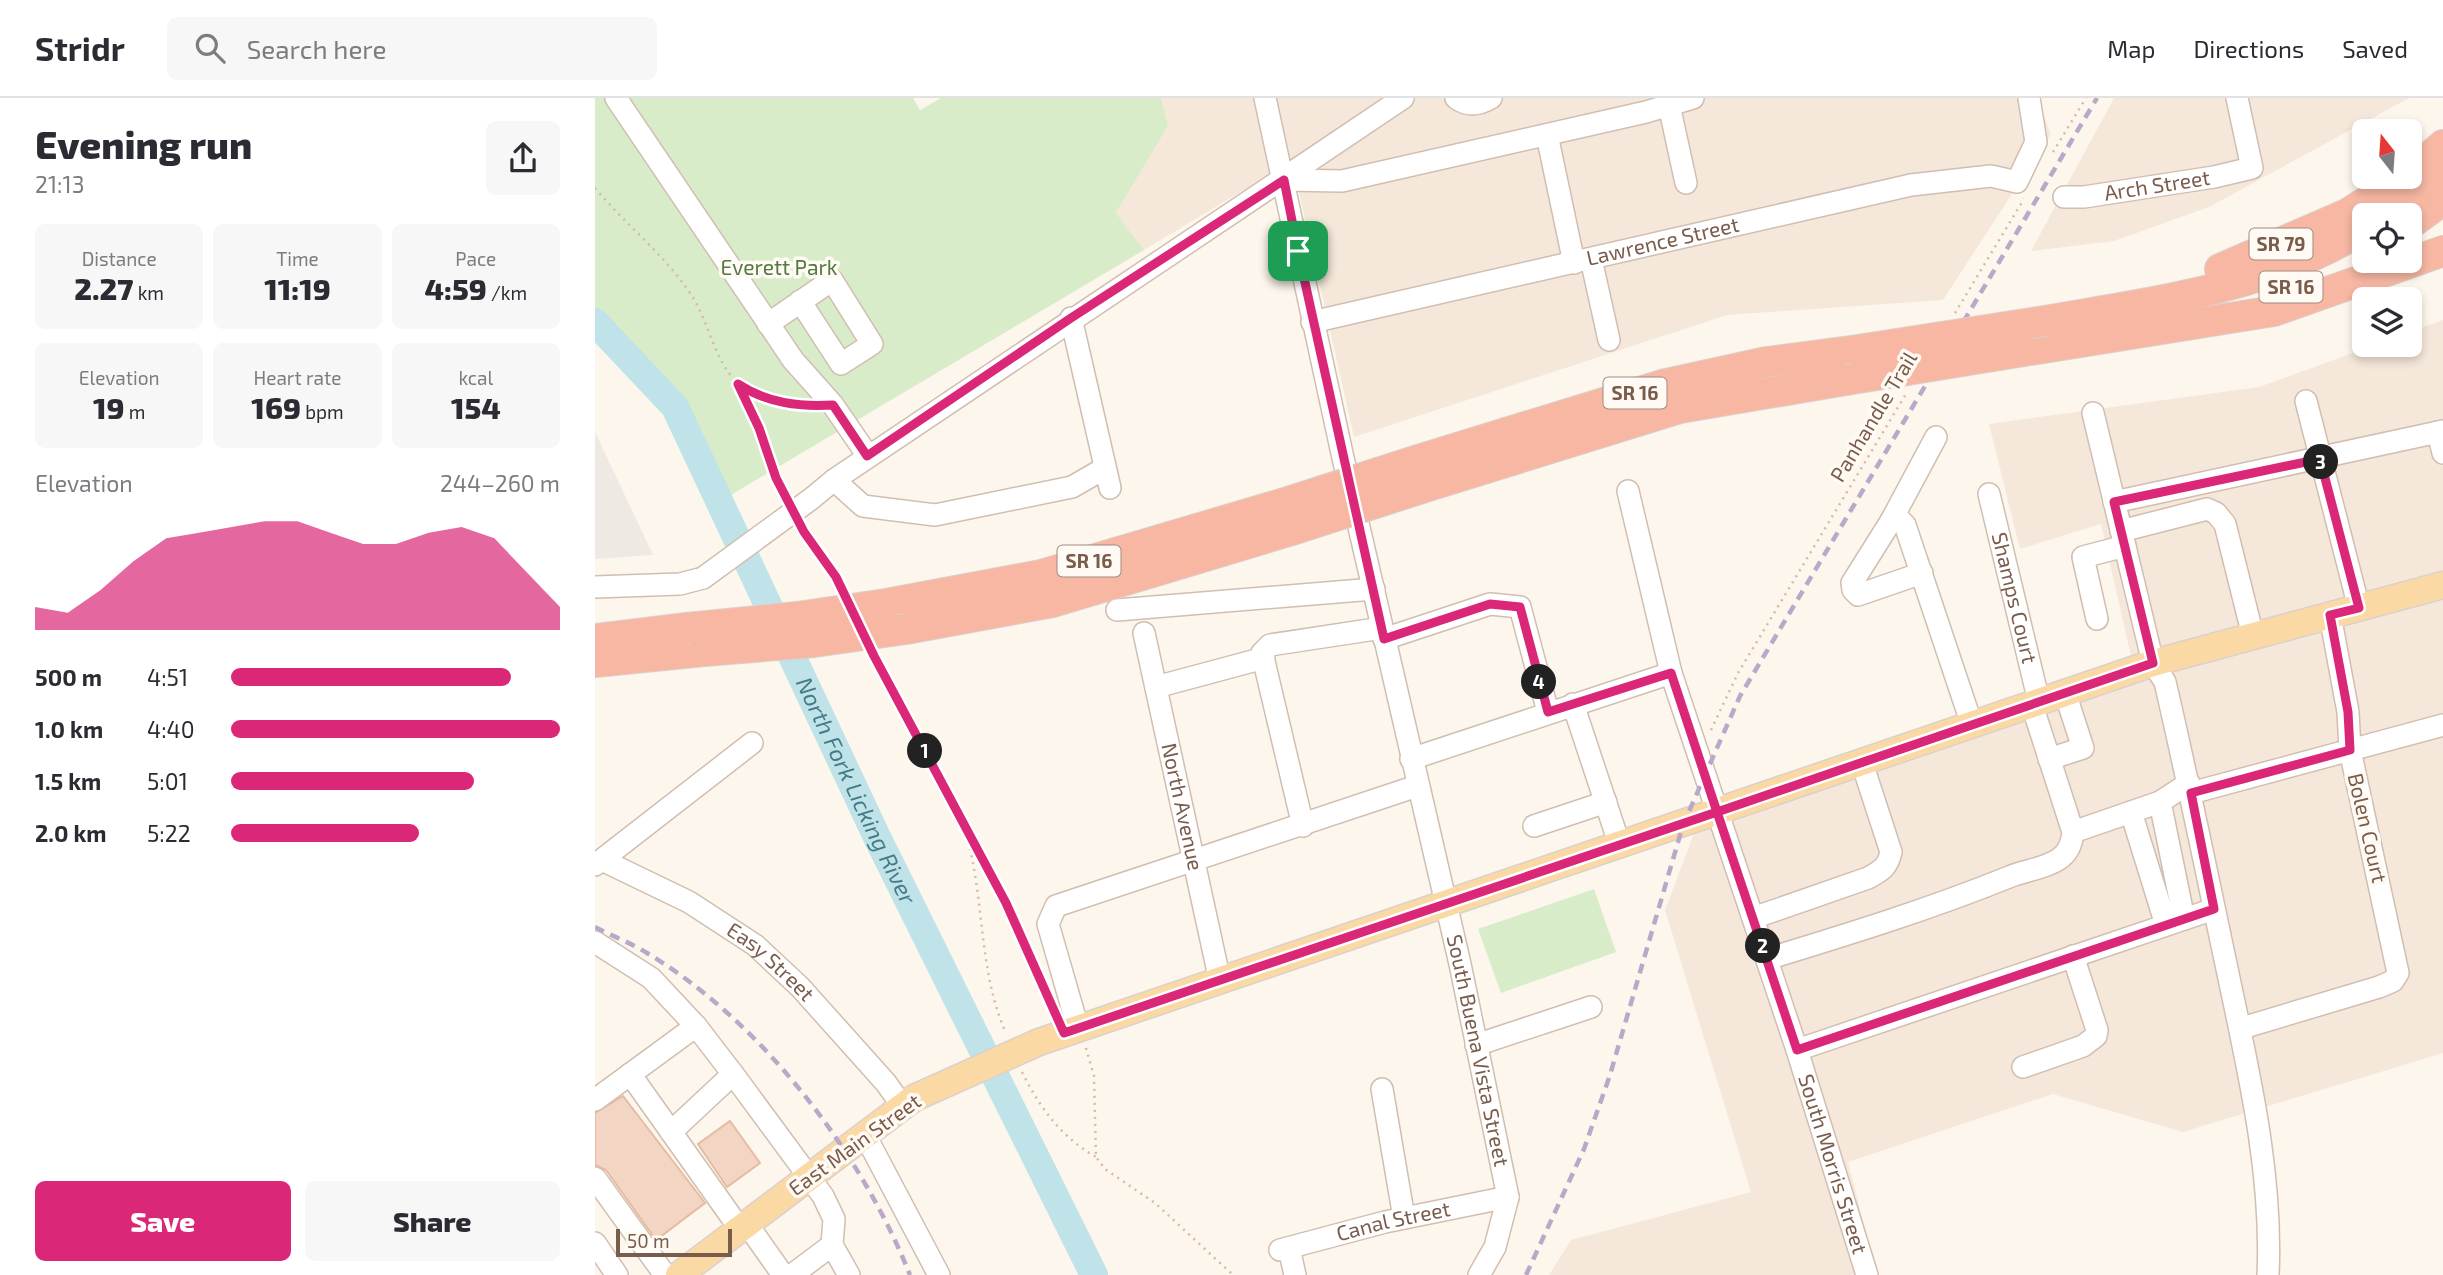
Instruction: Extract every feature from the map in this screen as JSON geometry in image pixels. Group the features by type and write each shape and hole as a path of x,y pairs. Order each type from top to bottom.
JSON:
{"highway":[{"name":"SR 79","path":"2422,163 2443,145"},
{"path":"2400,203 2443,170"},
{"name":"SR 79","path":"2150,302 2347,214 2386,189"},
{"path":"2422,215 2443,200"},
{"name":"SR 16","path":"595,639 814,642 906,629 1053,602 1290,516 1420,474 1662,385 1767,362 2045,321 2150,302 2210,289 2299,261 2352,236"},
{"path":"2216,318 2274,311 2443,251"},
{"name":"SR 16","path":"1420,474 1680,408 2216,318 2352,257"},
{"name":"SR 16","path":"595,662 797,617 887,604 1041,575 1290,516"}],"main road":[{"name":"East Main Street","path":"679,1275 909,1102 1039,1042 2153,663 2443,585"}],"street":[{"path":"616,98 793,360 833,405 867,456"},
{"name":"South Buena Vista Street","path":"1265,98 1312,322 1446,905 1508,1197"},
{"path":"595,587 680,584 703,578 867,456 1403,98"},
{"path":"1456,98 1468,105 1491,98"},
{"path":"1284,180 1342,181 1547,135 1693,98"},
{"path":"2023,186 2036,142 2029,98"},
{"name":"Arch Street","path":"2064,197 2084,197 2214,177 2252,167 2237,98"},
{"path":"1669,105 1686,183"},
{"path":"1547,135 1582,261 1609,340"},
{"name":"Lawrence Street","path":"1312,322 1911,185 1991,176 2023,186"},
{"path":"768,324 800,302"},
{"path":"834,480 863,506 935,515 1108,478 1071,318"},
{"path":"2306,401 2359,608"},
{"path":"2093,413 2153,663 2165,682 2242,1028 2261,1159 2269,1250 2267,1275"},
{"path":"2114,502 2440,431 2443,453"},
{"path":"1921,573 1859,595 1853,590 1852,583 1891,521 1936,437"},
{"name":"South Morris Street","path":"1628,491 1671,673 1797,1050 1867,1275"},
{"name":"Shamps Court","path":"1989,494 2035,704 2049,759 2073,832"},
{"path":"2097,619 2083,557 2123,538 2207,509 2216,513 2225,524 2253,636"},
{"path":"1891,521 1899,519 1905,525 1972,725"},
{"path":"1117,610 1374,589"},
{"path":"1303,826 1262,653 1270,645 1383,633 1490,604 1520,607 1548,712"},
{"name":"Bolen Court","path":"2242,1028 2379,987 2393,981 2398,967 2350,750 2348,712 2330,615"},
{"name":"North Avenue","path":"1144,633 1220,981"},
{"path":"1156,687 1263,658"},
{"path":"1411,759 1671,673"},
{"path":"2049,759 2083,748 2065,693"},
{"path":"1573,704 1621,846"},
{"path":"1767,959 1889,922 2016,874 2045,867 2061,858 2073,843 2073,832 2160,802 2190,788 2443,725"},
{"path":"598,862 752,743"},
{"path":"1753,918 1868,878 1889,863 1891,852 1862,762"},
{"path":"1071,1031 1048,924 1056,906 1193,863 1417,786"},
{"path":"1534,826 1606,802"},
{"path":"2160,802 2175,922"},
{"path":"2131,812 2175,922"},
{"name":"Easy Street","path":"598,862 689,902 755,945 800,987 887,1083 909,1102"},
{"path":"1797,1050 2214,909"},
{"path":"595,942 651,978 697,1026 811,1176 834,1220 832,1245 849,1275"},
{"path":"2023,1067 2083,1046 2096,1036 2097,1030 2073,956"},
{"path":"1476,1045 1591,1007"},
{"path":"595,1100 697,1026"},
{"path":"630,1074 743,1227 783,1275"},
{"path":"671,1132 733,1074"},
{"path":"1382,1089 1404,1218"},
{"path":"865,1135 939,1275"},
{"path":"595,1178 665,1275"},
{"path":"1479,1275 1495,1247 1508,1197"},
{"name":"Canal Street","path":"1294,1275 1285,1249 1404,1218 1508,1197"},
{"path":"595,1243 617,1275"},
{"path":"792,1275 832,1245"}],"path":[{"path":"2050,157 2086,98"},
{"path":"1951,319 2023,186"},
{"path":"595,188 665,261 691,295 724,364 738,384 787,499"},
{"path":"738,384 772,400 806,407 833,405"},
{"name":"Panhandle Trail","path":"1701,758 1711,729 1738,673 1908,391"},
{"path":"798,521 836,577 847,600"},
{"path":"868,645 959,813 969,839 1021,933 1094,1076 1096,1157"},
{"path":"969,839 978,883 987,965 998,1016 1008,1040"},
{"path":"1019,1063 1055,1128 1075,1145 1096,1157 1105,1170 1155,1203 1233,1275"}],"shaded area":[{"path":"1161,98 2037,98 2051,134 1943,300 1727,315 1354,437 1292,161 1144,250 1116,213 1168,126"},
{"path":"2114,98 2409,98 2370,119 2352,119 2352,129 2209,207 2114,241 2031,251"},
{"path":"2443,320 2443,1053 2183,1132 2053,1094 1848,1162 1877,1275 1549,1275 1571,1240 1751,1192 1665,910 1698,823 2135,674 2101,524 2020,549 1989,424 2259,387 2352,353 2352,357 2422,357 2422,328"},
{"path":"595,432 653,555 595,559"}],"green space":[{"name":"Everett Park","path":"595,98 913,98 920,110 941,98 1161,98 1168,126 1116,213 1144,250 719,502 675,407 595,322"},
{"path":"1594,889 1616,952 1501,993 1478,929"}],"building":[{"path":"623,1096 705,1203 656,1240 606,1170 595,1165 595,1113"},
{"path":"730,1121 760,1163 727,1187 698,1144"}],"waterway":[{"name":"North Fork Licking River","path":"595,322 675,407 876,835 1094,1275"}],"railway":[{"path":"1526,1275 1584,1149 1610,1075 1683,825 1740,696 2097,98"},
{"path":"595,927 641,949 689,982 730,1015 768,1053 836,1137 864,1182 910,1275"}],"route":[{"path":"1298,251 1284,180 1071,318 867,456 833,405 806,407 772,400 750,392 738,384 759,428 776,478 804,532 836,577 874,656 959,813 969,839 1006,903 1064,1033 1717,812 1797,1050 2214,909 2191,793 2350,750 2348,712 2330,615 2359,608 2320,459 2114,502 2153,663 1717,812 1671,673 1548,712 1520,607 1490,604 1384,639 1298,251"}]}
